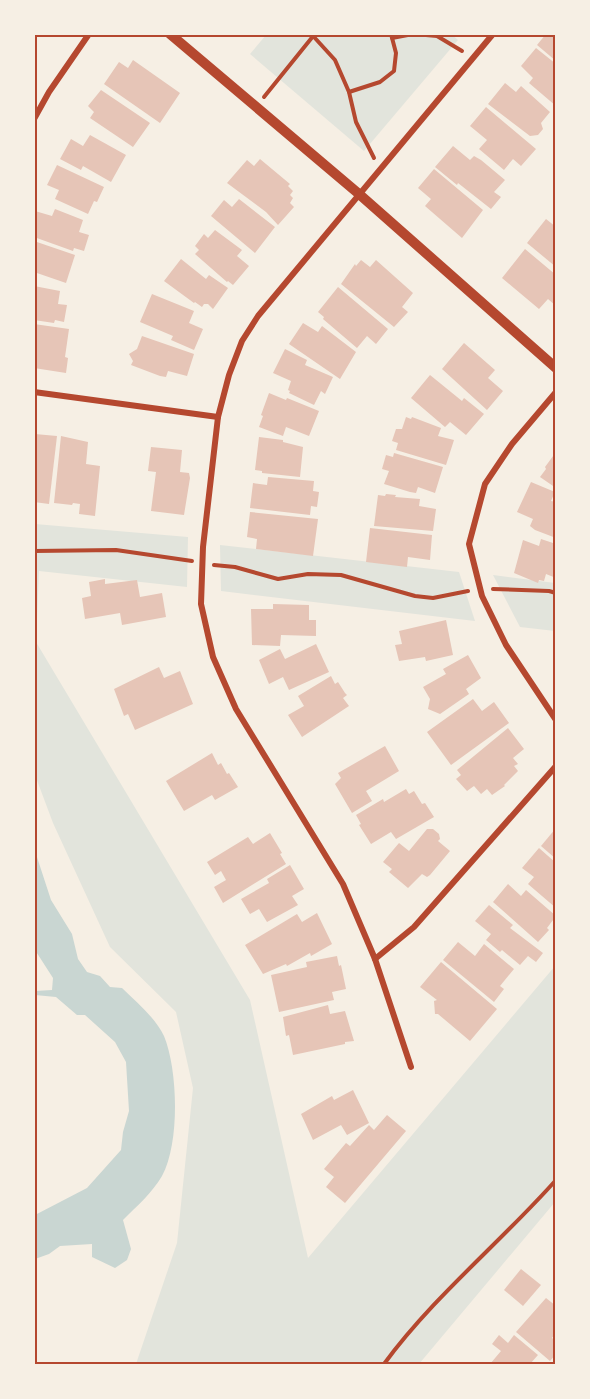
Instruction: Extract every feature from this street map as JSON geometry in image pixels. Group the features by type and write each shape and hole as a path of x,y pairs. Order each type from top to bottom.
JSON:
{"street":[{"path":"34,119 49,92 89,34"},
{"path":"170,34 359,194 555,368"},
{"path":"411,1066 375,959 343,884 236,709 213,657 201,604 202,563 218,417 229,375 242,342 258,316 493,34"},
{"path":"34,392 218,417"},
{"path":"555,392 512,444 485,484 470,544 482,596 506,645 555,720"},
{"path":"375,959 414,927 555,766"}],"path":[{"path":"349,92 380,82 394,71 396,53 391,36 414,34 437,36 456,47 471,60"},
{"path":"256,108 314,36 335,60 349,92 356,122 379,170"},
{"path":"34,552 116,550 235,567 278,579 308,574 341,575 416,596 433,598 480,589 555,592"},
{"path":"384,1365 430,1307 555,1180"}],"shaded area":[{"path":"451,34 458,40 364,151 250,54 266,35"},
{"path":"35,524 188,537 187,587 39,571 36,642 250,1000 308,1258 555,966 555,1202 419,1364 136,1364 177,1243 193,1088 176,1012 110,947 53,823 35,775"},
{"path":"220,545 459,572 475,621 221,591"},
{"path":"493,575 555,583 555,631 520,627"},
{"path":"35,851 51,900 72,934 78,959 87,972 100,976 110,987 122,988 150,1016 164,1036 169,1050 175,1106 172,1145 168,1162 154,1188 123,1220 131,1249 127,1260 115,1268 92,1257 92,1244 60,1246 49,1254 35,1259 35,1215 87,1188 121,1150 129,1111 126,1062 115,1042 85,1015 77,1015 56,997 35,995 35,991 52,990 53,978 35,950"}],"building":[{"path":"546,34 556,34 556,61 537,45"},
{"path":"536,48 556,64 556,106 529,83 533,78 521,66"},
{"path":"133,60 180,93 160,123 104,84 119,62 128,68"},
{"path":"505,83 516,92 521,86 550,112 541,123 543,129 538,135 530,136 488,104"},
{"path":"101,90 150,123 133,147 90,118 94,112 88,106"},
{"path":"486,107 536,149 521,166 513,159 504,170 479,149 487,140 470,126"},
{"path":"90,135 126,155 111,182 83,166 81,170 60,159 71,139 83,146"},
{"path":"453,146 470,160 474,156 481,160 505,180 494,192 501,197 491,209 435,167"},
{"path":"260,159 290,184 288,186 293,191 290,195 293,198 290,203 294,207 278,225 266,212 227,183 247,160 254,166"},
{"path":"57,165 104,187 88,214 55,199 59,190 47,185"},
{"path":"434,169 483,210 462,238 425,206 431,199 418,188"},
{"path":"239,199 275,227 255,253 211,216 224,200 232,207"},
{"path":"55,209 83,220 79,232 89,235 84,251 74,248 73,251 34,237 35,211 52,216"},
{"path":"546,219 556,227 556,267 527,243"},
{"path":"215,230 242,250 237,256 249,266 233,285 195,254 199,250 195,246 204,234 208,238"},
{"path":"34,241 75,255 66,283 34,272"},
{"path":"525,249 556,275 556,306 548,299 539,309 502,278"},
{"path":"181,259 206,279 209,275 228,288 213,309 208,304 202,307 194,303 164,281"},
{"path":"361,260 370,267 376,260 413,293 402,307 408,312 394,327 341,284 355,264 356,266"},
{"path":"34,286 60,291 58,304 67,305 64,322 34,320"},
{"path":"338,287 388,329 376,344 367,336 357,348 318,312"},
{"path":"152,294 194,311 189,323 203,329 194,350 171,340 173,336 140,322"},
{"path":"303,323 318,332 322,326 356,352 340,379 289,344"},
{"path":"34,324 69,329 65,357 68,358 66,373 34,368"},
{"path":"142,336 194,354 187,376 168,371 166,377 160,376 131,365 133,361 129,354 137,349"},
{"path":"464,343 495,370 488,378 503,391 487,410 442,369"},
{"path":"285,349 307,360 305,365 333,377 325,394 321,391 314,405 289,393 291,381 273,373"},
{"path":"430,375 462,401 464,398 484,414 466,435 450,422 445,427 411,398"},
{"path":"269,393 319,411 309,436 286,427 283,436 259,427"},
{"path":"406,417 441,428 438,436 454,440 446,465 396,450 398,443 392,441 396,429 402,429"},
{"path":"35,434 57,436 49,504 34,502"},
{"path":"61,436 88,442 86,464 100,466 95,516 79,514 80,504 54,503"},
{"path":"259,437 283,440 283,442 303,447 300,477 262,473 262,471 255,470"},
{"path":"151,447 182,450 180,472 189,473 190,478 184,515 151,511 156,472 148,471"},
{"path":"556,452 556,488 540,477"},
{"path":"394,453 443,467 435,493 418,487 416,493 410,492 384,484 389,471 382,469 386,455 393,457"},
{"path":"268,477 314,481 313,491 319,492 317,507 311,506 310,515 250,508 253,483 267,485"},
{"path":"531,482 555,492 551,501 556,502 556,538 535,530 530,526 533,519 517,512"},
{"path":"386,494 420,499 419,506 436,509 433,531 374,526 378,495 385,496"},
{"path":"250,512 318,519 313,556 256,549 257,539 247,537"},
{"path":"370,528 432,535 430,560 408,557 407,567 366,562"},
{"path":"541,539 556,544 556,578 546,574 544,581 539,580 538,583 514,573 523,540 539,546"},
{"path":"105,579 105,584 137,580 140,597 162,593 166,617 122,625 120,613 85,619 82,598 91,596 89,582"},
{"path":"273,604 309,605 309,620 316,620 316,636 281,635 280,646 252,645 251,609 273,609"},
{"path":"446,620 453,655 426,661 425,657 399,661 395,645 402,644 399,631"},
{"path":"316,644 329,672 289,690 283,677 269,684 259,660 280,649 285,659"},
{"path":"468,655 481,678 466,689 469,694 440,714 428,709 430,699 423,687 446,674 443,669"},
{"path":"159,667 164,678 180,671 193,704 135,730 128,714 124,716 114,689"},
{"path":"331,676 335,684 338,682 347,695 343,698 349,706 302,737 288,715 304,706 298,696"},
{"path":"473,699 482,711 494,702 509,723 451,765 427,732"},
{"path":"508,728 524,749 513,758 518,764 514,766 518,771 505,786 492,795 487,789 481,794 474,786 467,791 456,779 461,775 457,770"},
{"path":"385,746 399,771 366,791 372,801 352,813 335,784 341,778 338,773"},
{"path":"212,753 218,765 221,763 238,787 215,800 212,795 184,811 166,781"},
{"path":"406,789 409,794 414,791 434,817 396,839 391,832 371,844 359,825 361,824 356,815"},
{"path":"556,828 556,859 541,846"},
{"path":"427,829 433,829 439,834 438,841 450,851 430,875 427,877 422,874 408,888 389,872 392,869 383,862 399,843 409,851"},
{"path":"270,833 286,864 223,903 214,887 226,880 221,871 215,875 207,862 248,837 253,844"},
{"path":"539,848 556,863 556,908 528,884 534,877 522,868"},
{"path":"290,865 304,889 292,896 298,905 267,922 259,909 250,914 241,899 269,883 267,879"},
{"path":"508,884 521,896 526,890 556,916 547,928 549,930 538,942 493,902"},
{"path":"489,905 513,925 510,928 543,953 536,962 528,956 520,965 486,940 491,934 475,921"},
{"path":"317,913 332,944 311,956 310,953 287,966 286,964 263,974 245,945 297,914 302,922"},
{"path":"458,942 475,956 484,944 514,969 500,986 504,989 494,1002 443,960"},
{"path":"337,956 346,989 332,992 334,1000 279,1012 271,975 307,967 306,962"},
{"path":"441,962 497,1009 470,1041 438,1014 435,1014 434,1001 437,1000 420,987"},
{"path":"328,1005 330,1014 345,1011 354,1041 293,1055 289,1035 286,1036 283,1017"},
{"path":"353,1090 369,1123 347,1135 341,1125 313,1140 301,1114 332,1096 334,1100"},
{"path":"387,1115 406,1131 345,1203 326,1187 334,1177 324,1169 346,1143 350,1146 369,1125 374,1130"},
{"path":"521,1269 541,1285 523,1306 504,1290"},
{"path":"546,1298 556,1306 556,1336 552,1338 556,1341 556,1354 550,1361 516,1332"},
{"path":"499,1335 508,1343 514,1335 538,1355 530,1364 490,1364 501,1351 492,1344"}]}
